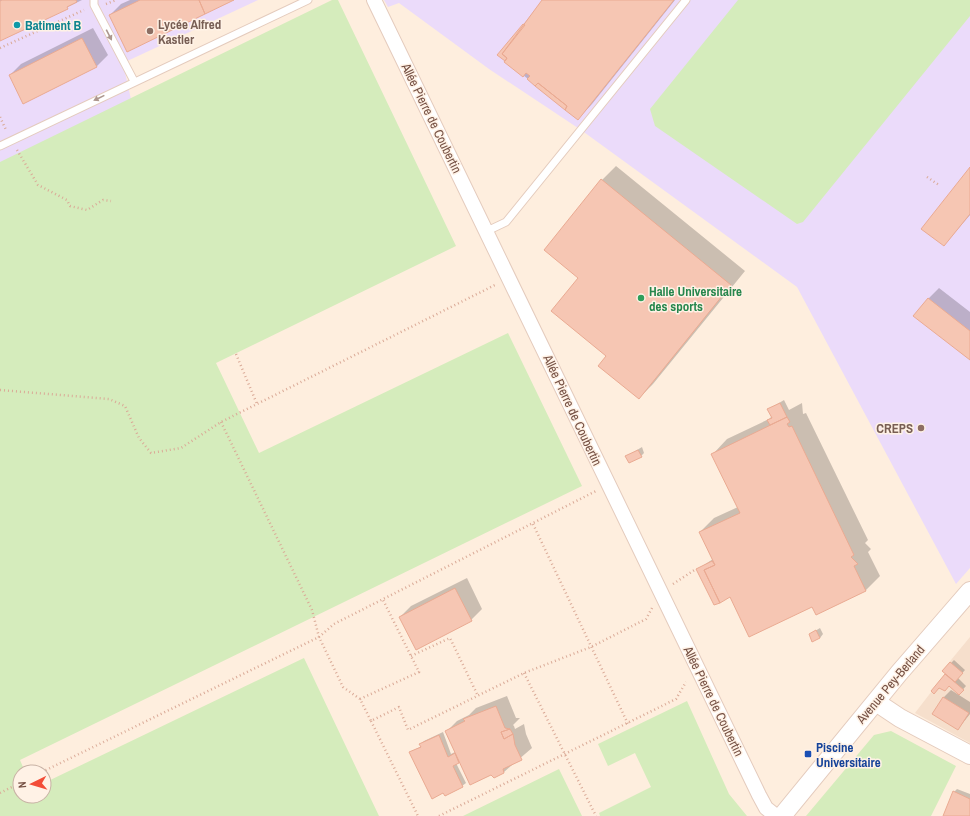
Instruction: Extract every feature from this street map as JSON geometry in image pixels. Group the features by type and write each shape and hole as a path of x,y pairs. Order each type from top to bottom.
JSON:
{"street":[{"name":"Allée Pierre de Coubertin","path":"374,0 510,278 608,485 661,591 759,795 766,808 776,816"},
{"name":"Avenue Pey-Berland","path":"782,816 970,591"},
{"path":"876,702 900,718 970,755"}],"lane":[{"path":"0,146 308,0"},
{"path":"487,231 506,222 686,0"},
{"path":"94,3 134,82"}],"path":[{"path":"0,48 94,3 110,3 116,0"},
{"path":"11,141 38,185 67,200 70,206 87,210 103,200 111,202"},
{"path":"927,177 938,185"},
{"path":"0,390 109,399 125,406 139,438 151,453 181,448 221,422 510,278"},
{"path":"236,354 257,404"},
{"path":"221,422 312,610 320,637 343,687 360,699 418,816"},
{"path":"52,767 320,637 334,624 608,485"},
{"path":"533,524 628,724"},
{"path":"371,721 399,707 408,730 524,673 591,647 646,619 661,591 696,569"},
{"path":"360,699 419,672 383,600"},
{"path":"411,656 450,638 478,696"},
{"path":"524,673 596,816"},
{"path":"439,816 676,699 686,682"},
{"path":"0,793 12,787"}],"shaded area":[{"path":"0,0 258,0 123,63 132,104 0,169"},
{"name":"CREPS","path":"384,0 970,0 970,568 956,584 797,287 581,130 489,69 399,3 388,7"},
{"path":"970,637 970,743 915,713 945,674 942,671"}],"green space":[{"path":"332,0 338,0 456,246 216,363 259,453 508,333 582,486 20,760 22,764 12,764 12,804 52,804 52,779 304,658 379,816 0,816 0,162"},
{"path":"738,0 970,0 970,16 803,222 797,224 655,126 650,109"},
{"path":"687,701 729,794 747,816 600,816 599,813 651,787 635,753 608,766 598,744"},
{"path":"891,731 956,766 931,816 806,816 874,735"},
{"path":"559,769 582,816 463,816"}],"building":[{"name":"Batiment B","path":"76,0 77,2 67,7 68,9 0,41 0,1"},
{"path":"140,0 199,0 205,14 127,52 109,15"},
{"path":"199,0 234,0 205,14"},
{"path":"542,0 674,0 578,120 565,110 567,106 538,83 535,86 527,79 530,76 526,73 523,77 504,62 507,58 502,54"},
{"path":"523,24 525,25 502,54 507,58 505,61 497,55"},
{"path":"82,38 97,67 23,104 9,75"},
{"path":"538,83 567,106 565,110 535,86"},
{"path":"970,167 970,214 944,246 921,229"},
{"name":"Halle Universitaire des sports","path":"601,179 731,285 639,399 598,366 606,356 551,311 578,278 544,250"},
{"path":"928,298 970,331 970,360 913,316"},
{"path":"780,403 787,417 770,425 767,420 772,418 767,409"},
{"path":"787,417 790,422 787,424 789,427 792,426 854,555 851,557 858,564 854,566 866,591 816,615 812,607 749,637 730,597 720,603 704,570 715,565 699,532 740,513 711,454"},
{"path":"638,450 642,457 629,463 625,456"},
{"path":"712,561 715,565 704,570 720,603 714,605 696,569"},
{"path":"455,588 472,621 416,650 399,617"},
{"path":"816,630 820,638 812,642 809,634"},
{"path":"950,662 963,673 955,682 942,671"},
{"path":"945,674 964,690 959,695 949,686 945,691 939,688 934,694 931,691"},
{"path":"943,697 969,713 958,730 932,714"},
{"path":"496,706 505,728 510,729 501,732 504,739 513,734 515,745 522,760 503,769 504,773 494,778 491,775 470,785 445,731 465,721 463,719"},
{"path":"510,729 513,734 504,739 501,732"},
{"path":"439,735 448,757 455,753 459,763 453,766 463,787 445,796 443,793 432,799 409,752 421,747 419,744"},
{"path":"953,791 970,799 970,816 943,816"}],"place":[{"name":"Batiment B","path":"17,25"},
{"name":"Lycée Alfred Kastler","path":"150,31"},
{"name":"Halle Universitaire des sports","path":"641,298"},
{"name":"CREPS","path":"921,428"},
{"name":"Piscine Universitaire","path":"808,754"}]}
